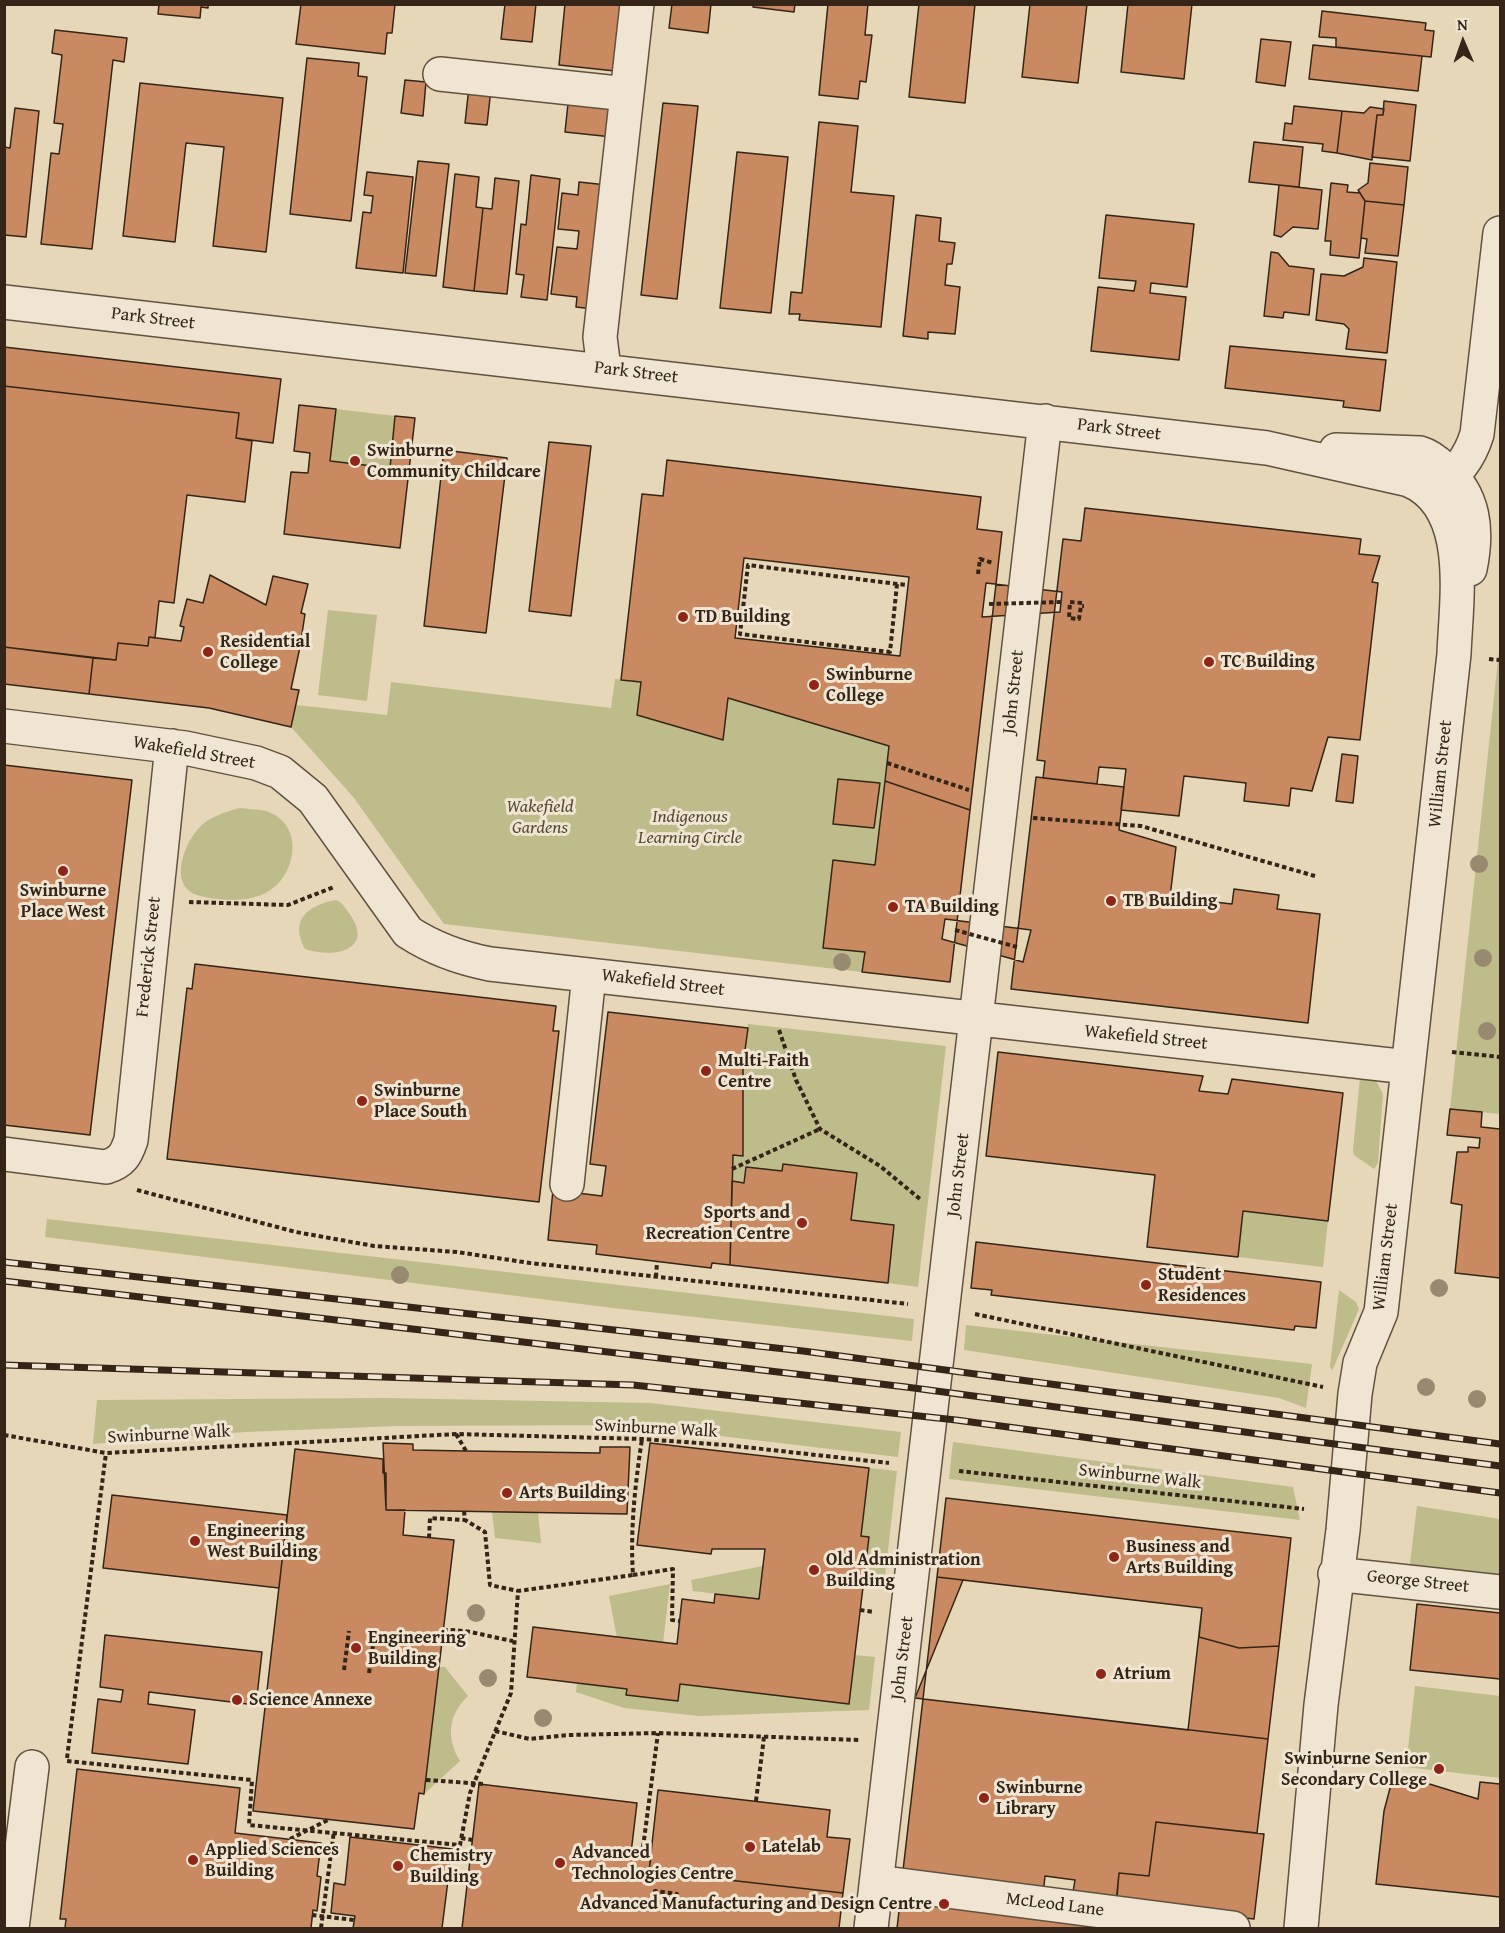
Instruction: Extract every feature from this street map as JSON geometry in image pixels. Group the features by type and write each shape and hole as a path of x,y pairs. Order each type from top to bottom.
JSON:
{"street":[{"path":"604,369 600,337 637,4"},
{"path":"440,74 627,94"},
{"path":"1442,484 1470,452 1477,434 1495,329 1500,233"},
{"name":"Park Street","path":"4,302 604,369 1267,448 1411,452 1430,456 1442,484"},
{"name":"John Street","path":"871,1929 1046,421"},
{"name":"William Street","path":"1300,1929 1355,1394 1360,1363 1381,1312 1454,654 1473,555 1474,533 1469,501 1442,484"},
{"name":"Wakefield Street","path":"4,726 178,747 256,763 280,772 313,799 408,932 428,945 457,957 490,964 1408,1066"},
{"name":"Frederick Street","path":"118,1163 127,1154 131,1140 155,901 178,747"},
{"path":"567,1184 589,975"},
{"path":"4,1154 93,1166 118,1163"},
{"name":"George Street","path":"1335,1574 1500,1592"},
{"path":"12,1929 32,1767"},
{"name":"McLeod Lane","path":"878,1873 1233,1929"}],"path":[{"path":"978,574 980,559 993,561 992,570"},
{"path":"897,584 890,652 740,634 748,565 908,585"},
{"path":"989,604 1061,602"},
{"path":"1070,602 1083,604 1079,619 1068,618 1070,602"},
{"path":"887,763 1001,808 1141,826 1315,876"},
{"path":"155,901 288,905 365,873"},
{"path":"956,930 1017,947"},
{"path":"777,1027 796,1080 820,1129 880,1166 953,1224"},
{"path":"1452,1052 1500,1057"},
{"path":"732,1169 820,1129"},
{"path":"118,1163 132,1188 296,1232 374,1246 457,1252 656,1277 943,1307 1355,1394"},
{"path":"656,1277 657,1262"},
{"path":"456,1434 466,1451"},
{"name":"Swinburne Walk","path":"4,1435 106,1453 456,1434 642,1439 726,1445 1304,1509"},
{"path":"633,1575 631,1547 642,1439"},
{"path":"106,1453 67,1761 252,1780 249,1825 334,1831 460,1845 470,1793 511,1693 518,1591"},
{"path":"464,1511 465,1520"},
{"path":"429,1538 430,1518 465,1520 485,1532 490,1585 518,1591 674,1569 672,1620 680,1621"},
{"path":"443,1630 470,1630 477,1635 513,1641"},
{"path":"344,1670 349,1631"},
{"path":"369,1673 375,1632"},
{"path":"495,1731 530,1740 568,1735 658,1733 893,1742"},
{"path":"642,1855 658,1733"},
{"path":"756,1801 764,1737"},
{"path":"426,1780 484,1784"},
{"path":"290,1839 330,1820"},
{"path":"321,1929 334,1831"},
{"path":"461,1838 473,1840"},
{"path":"652,1908 655,1891 677,1894 675,1913"},
{"path":"312,1915 354,1920"}],"green space":[{"path":"336,409 395,416 390,468 330,461"},
{"path":"328,610 377,615 367,701 318,695"},
{"path":"1500,641 1500,1114 1450,1109"},
{"name":"Wakefield Gardens","path":"615,679 641,682 637,715 722,740 728,698 889,746 875,865 823,947 865,952 862,972 444,924 354,798 291,727 296,705 387,715 391,682 611,708"},
{"path":"239,808 266,811 278,817 287,826 293,849 286,873 269,891 253,898 224,900 197,895 188,890 183,882 181,872 185,851 202,825 219,815"},
{"path":"336,900 344,906 356,926 358,936 355,943 339,952 316,952 305,949 299,930 304,915 317,906"},
{"path":"748,1024 946,1046 918,1287 888,1283 894,1225 851,1220 856,1173 783,1164 782,1171 746,1167 744,1183 732,1181 733,1155 743,1155 743,1065"},
{"path":"1362,1075 1375,1079 1383,1094 1378,1163 1374,1169 1354,1155 1353,1150"},
{"path":"1243,1211 1328,1221 1323,1267 1238,1257"},
{"path":"47,1219 914,1319 912,1341 613,1308 45,1237"},
{"path":"1339,1290 1356,1302 1359,1309 1332,1371 1330,1366"},
{"path":"966,1325 1312,1364 1306,1408 1279,1398 964,1350"},
{"path":"385,1398 650,1403 901,1432 898,1457 627,1425 398,1426 245,1432 93,1444 97,1400"},
{"path":"953,1442 1293,1487 1300,1520 949,1479"},
{"path":"869,1468 897,1471 885,1577 864,1575 869,1537 861,1536"},
{"path":"1417,1506 1500,1519 1500,1582 1409,1571"},
{"path":"492,1512 538,1512 541,1543 495,1538"},
{"path":"763,1566 759,1599 693,1591 691,1580"},
{"path":"670,1584 663,1643 617,1638 609,1596"},
{"path":"855,1655 875,1657 869,1710 699,1716 624,1708 576,1692 577,1683 627,1689 626,1694 678,1701 680,1684 849,1704"},
{"path":"439,1667 445,1667 468,1696 456,1711 451,1727 453,1744 460,1761 424,1794"},
{"path":"1415,1686 1500,1696 1500,1778 1406,1767"}],"building":[{"path":"159,4 208,4 208,8 201,7 200,18 158,14"},
{"path":"301,4 395,4 392,33 387,33 385,54 296,44"},
{"path":"505,4 536,4 532,42 501,39"},
{"path":"565,4 623,4 615,71 559,65"},
{"path":"672,4 711,4 708,33 669,28"},
{"path":"754,4 795,4 794,12 753,7"},
{"path":"828,4 868,4 865,35 872,35 866,82 860,81 858,99 819,95"},
{"path":"919,4 975,4 965,103 909,97"},
{"path":"1030,4 1087,4 1078,83 1022,77"},
{"path":"1128,4 1192,4 1184,79 1121,72"},
{"path":"1322,11 1426,23 1425,30 1434,31 1431,57 1336,47 1336,38 1319,37"},
{"path":"55,30 127,38 124,62 113,60 92,249 41,244 51,153 59,154 63,124 54,123 62,55 52,53"},
{"path":"1261,39 1291,42 1285,86 1256,82"},
{"path":"1313,45 1422,56 1418,91 1309,79"},
{"path":"307,58 359,63 358,76 367,77 351,221 290,214"},
{"path":"405,80 426,82 423,116 401,113"},
{"path":"140,83 283,98 266,252 213,246 224,147 186,143 175,242 123,236"},
{"path":"469,87 491,89 487,125 465,123"},
{"path":"569,94 615,99 612,137 565,132"},
{"path":"1384,101 1416,105 1410,161 1372,157 1377,115 1383,115"},
{"path":"663,103 698,106 677,299 641,295"},
{"path":"1294,106 1342,111 1337,153 1322,151 1323,144 1283,140 1285,123 1292,124"},
{"path":"1370,107 1384,109 1383,115 1377,115 1372,160 1337,153 1342,111 1364,113"},
{"path":"15,108 39,111 26,237 4,235 4,147 10,148"},
{"path":"819,122 858,126 851,192 894,196 881,327 799,320 800,314 789,314 791,292 802,293"},
{"path":"1254,142 1303,147 1299,187 1249,182"},
{"path":"737,152 788,157 771,313 720,308"},
{"path":"418,161 449,164 436,276 405,273"},
{"path":"1370,163 1408,167 1404,205 1365,201 1358,190 1368,183"},
{"path":"367,172 413,177 403,273 356,268 363,212 371,213 373,196 364,195"},
{"path":"455,174 479,177 476,207 483,208 474,291 443,287"},
{"path":"531,175 560,179 547,300 521,297 524,275 516,274 521,224 526,225"},
{"path":"495,178 519,181 507,294 474,291 483,208 492,209"},
{"path":"579,182 616,186 602,310 576,307 577,297 551,294 557,247 577,249 579,231 558,229 562,193 578,195"},
{"path":"1331,183 1348,185 1347,192 1360,193 1365,201 1359,258 1330,255 1331,241 1325,241"},
{"path":"1279,185 1322,190 1318,229 1293,227 1281,237 1274,235"},
{"path":"1365,201 1404,205 1398,256 1365,253 1367,239 1361,238"},
{"path":"916,215 941,218 939,241 955,243 952,264 947,264 945,285 960,287 955,334 928,332 928,339 903,336"},
{"path":"1106,215 1194,224 1187,287 1151,283 1150,293 1186,297 1179,360 1091,351 1098,287 1134,291 1136,281 1099,278"},
{"path":"1271,252 1278,253 1289,266 1314,269 1309,315 1284,312 1283,318 1264,316"},
{"path":"1364,258 1397,262 1387,353 1346,349 1349,329 1344,324 1316,320 1321,274 1344,276 1363,267"},
{"path":"1230,346 1386,360 1380,411 1343,407 1344,401 1225,388"},
{"path":"4,347 281,379 273,443 236,438 239,413 4,386"},
{"path":"4,386 239,413 236,438 252,441 245,502 187,495 174,603 159,601 155,638 149,637 148,646 118,643 116,660 4,647"},
{"path":"299,405 336,409 330,461 390,468 395,416 415,418 400,548 284,534 291,472 308,473 310,453 294,451"},
{"path":"549,442 591,446 571,616 529,611"},
{"path":"444,450 507,458 486,633 424,626"},
{"name":"TD Building","path":"667,460 981,497 977,529 1002,532 970,810 885,781 889,746 728,698 723,740 637,715 641,682 621,680 642,494 663,496","holes":["744,558 909,577 900,656 735,638"]},
{"name":"TC Building","path":"1085,508 1361,539 1359,554 1380,556 1372,582 1378,583 1360,740 1328,737 1312,791 1291,788 1289,806 1244,801 1246,783 1184,776 1179,816 1121,810 1126,769 1099,767 1097,784 1043,778 1045,761 1037,760 1063,539 1081,541"},
{"name":"Residential College","path":"210,575 266,605 273,576 308,584 301,613 305,614 291,689 299,690 291,727 209,708 89,694 93,658 116,660 118,643 148,646 149,637 181,641 184,627 180,626 187,599 203,603"},
{"path":"986,583 1062,592 1060,612 982,617"},
{"path":"4,647 93,658 89,694 4,684"},
{"path":"1342,754 1358,756 1353,803 1336,801"},
{"name":"Swinburne Place West","path":"4,765 132,780 90,1135 4,1125"},
{"name":"TB Building","path":"1036,777 1124,787 1119,830 1176,847 1170,897 1232,904 1234,889 1279,895 1277,909 1320,914 1308,1023 1011,989"},
{"path":"838,779 880,783 874,828 833,824"},
{"name":"TA Building","path":"885,781 970,810 950,982 862,972 865,952 823,948 833,860 875,865"},
{"path":"945,919 1031,930 1023,962 942,939"},
{"name":"Swinburne Place South","path":"195,964 556,1006 553,1031 559,1031 539,1202 167,1159 187,988 192,989"},
{"path":"608,1012 748,1028 743,1065 743,1156 733,1155 730,1265 712,1263 711,1268 596,1254 597,1245 548,1240 553,1190 602,1196 606,1166 590,1164"},
{"path":"998,1052 1203,1076 1199,1091 1228,1094 1232,1079 1343,1093 1328,1221 1243,1211 1238,1257 1147,1247 1155,1175 986,1156"},
{"path":"1450,1109 1482,1112 1481,1127 1500,1129 1500,1278 1455,1273 1462,1205 1451,1203 1457,1152 1468,1152 1468,1147 1479,1148 1480,1138 1447,1135"},
{"name":"Sports and Recreation Centre","path":"783,1164 857,1173 851,1220 894,1225 888,1283 730,1265 732,1181 744,1183 746,1167 782,1171"},
{"name":"Student Residences","path":"976,1242 1321,1282 1316,1328 1295,1326 1294,1330 991,1295 992,1290 971,1288"},
{"name":"Arts Building","path":"383,1443 413,1444 413,1450 466,1451 600,1453 600,1447 630,1447 627,1514 386,1510"},
{"name":"Old Administration Building","path":"650,1443 869,1468 861,1536 869,1537 849,1704 680,1684 678,1701 626,1695 627,1689 527,1677 533,1627 677,1644 682,1599 714,1603 715,1594 759,1599 765,1549 712,1549 711,1554 637,1545"},
{"name":"Engineering Building","path":"295,1449 383,1459 383,1473 386,1473 386,1510 405,1510 403,1535 454,1540 424,1794 419,1793 414,1829 253,1811"},
{"name":"Engineering West Building","path":"112,1495 287,1515 279,1588 103,1568"},
{"name":"Business and Arts Building","path":"946,1498 1291,1538 1279,1646 1239,1648 1199,1637 1202,1608 937,1577"},
{"name":"Atrium","path":"937,1577 1202,1608 1199,1637 1239,1648 1279,1646 1268,1739 923,1699"},
{"name":"Atrium","path":"963,1580 1202,1608 1188,1730 915,1698"},
{"path":"1417,1604 1500,1613 1500,1679 1410,1670"},
{"name":"Science Annexe","path":"105,1635 262,1652 256,1705 149,1692 148,1704 195,1710 188,1764 92,1753 98,1699 121,1702 123,1690 100,1687"},
{"path":"923,1699 1268,1739 1257,1833 1156,1822 1149,1876 1119,1873 1117,1897 1073,1892 1075,1880 1045,1876 1043,1895 902,1879"},
{"name":"Applied Sciences Building","path":"77,1769 240,1788 235,1833 321,1843 317,1876 321,1877 317,1911 313,1910 311,1928 65,1928 66,1919 60,1919"},
{"path":"1394,1773 1478,1799 1480,1782 1500,1784 1500,1897 1376,1884 1384,1811"},
{"name":"Advanced Technologies Centre","path":"479,1784 637,1803 631,1853 651,1856 649,1871 843,1893 839,1928 462,1928"},
{"name":"Latelab","path":"658,1790 830,1810 827,1837 850,1839 843,1893 649,1871"},
{"path":"1156,1822 1264,1834 1254,1919 1116,1903 1119,1873 1149,1876"},
{"name":"Chemistry Building","path":"350,1837 452,1849 442,1928 353,1928 355,1916 331,1913 334,1883 345,1885"},
{"name":"Advanced Manufacturing and Design Centre","path":"901,1894 1206,1928 897,1928"}],"railway":[{"path":"4,1262 803,1351 1500,1444"},
{"path":"4,1281 906,1387 1500,1466"},
{"path":"4,1365 633,1385 956,1420 1500,1493"}],"place":[{"name":"Swinburne Community Childcare","path":"355,461"},
{"name":"TD Building","path":"683,617"},
{"name":"Residential College","path":"208,652"},
{"name":"TC Building","path":"1209,662"},
{"name":"Swinburne College","path":"814,685"},
{"name":"Swinburne Place West","path":"63,871"},
{"name":"TB Building","path":"1111,901"},
{"name":"TA Building","path":"893,907"},
{"name":"Multi-Faith Centre","path":"706,1071"},
{"name":"Swinburne Place South","path":"362,1101"},
{"name":"Sports and Recreation Centre","path":"802,1223"},
{"name":"Student Residences","path":"1146,1285"},
{"name":"Arts Building","path":"507,1493"},
{"name":"Engineering West Building","path":"195,1541"},
{"name":"Business and Arts Building","path":"1114,1557"},
{"name":"Old Administration Building","path":"814,1570"},
{"name":"Engineering Building","path":"356,1648"},
{"name":"Atrium","path":"1101,1674"},
{"name":"Science Annexe","path":"237,1700"},
{"name":"Swinburne Senior Secondary College","path":"1439,1769"},
{"name":"Swinburne Library","path":"984,1798"},
{"name":"Latelab","path":"750,1847"},
{"name":"Applied Sciences Building","path":"193,1860"},
{"name":"Advanced Technologies Centre","path":"560,1863"},
{"name":"Chemistry Building","path":"398,1866"},
{"name":"Advanced Manufacturing and Design Centre","path":"944,1904"}],"park label":[{"name":"Indigenous Learning Circle","path":"690,827"}]}
